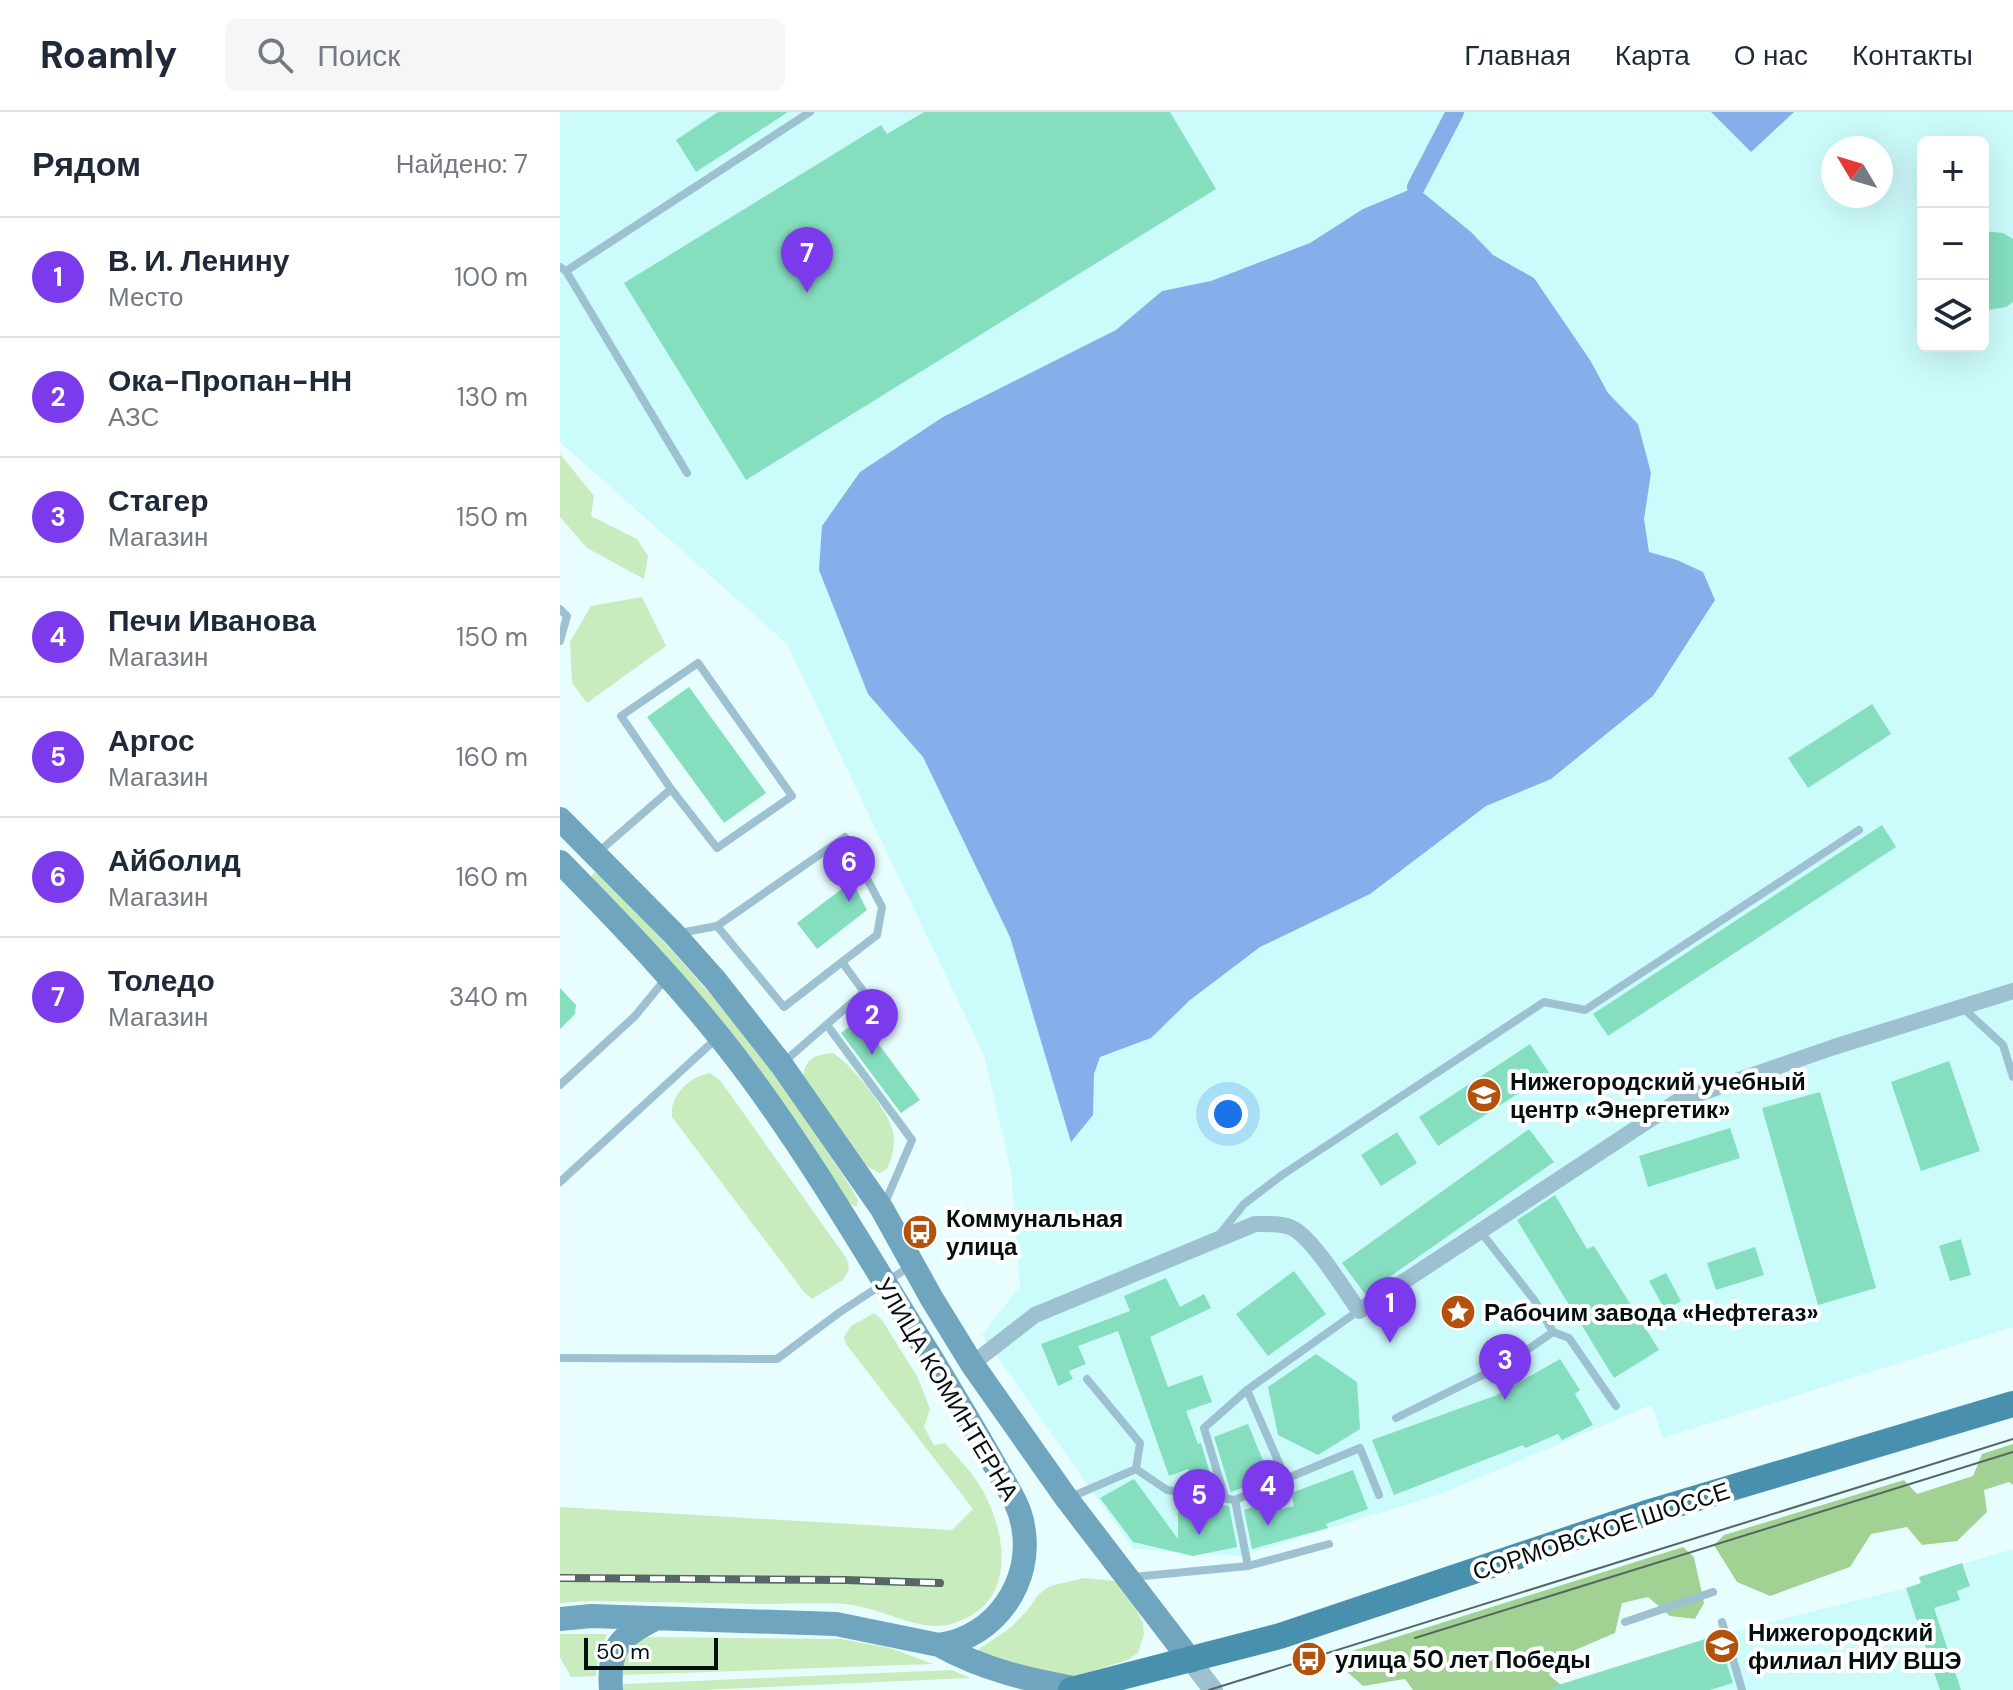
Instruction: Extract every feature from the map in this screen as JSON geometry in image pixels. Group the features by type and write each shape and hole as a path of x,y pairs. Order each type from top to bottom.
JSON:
{"main road":[{"name":"УЛИЦА КОМИНТЕРНА","path":"560,819 674,934 715,980 781,1064 882,1209 972,1364 1067,1499 1191,1661"},
{"path":"567,869 596,855"},
{"name":"УЛИЦА КОМИНТЕРНА","path":"560,1619 591,1616 836,1624 939,1645 967,1639 983,1628 1004,1606 1016,1588 1025,1550 1024,1527 1018,1508 966,1414 773,1108 668,977 567,869"},
{"name":"СОРМОВСКОЕ ШОССЕ","path":"1191,1661 1280,1636 1647,1513 2013,1404"},
{"path":"611,1690 611,1661 615,1647 624,1636 657,1618"},
{"path":"939,1645 962,1658 1013,1677 1075,1689 1191,1661"}],"street":[{"path":"972,1364 1035,1315 1255,1224 1293,1228 1307,1240 1359,1311 1678,1101 1834,1047 2013,991"},
{"path":"1191,1661 1213,1690"}],"lane":[{"path":"687,473 563,269 810,112"},
{"path":"560,609 567,616 560,641"},
{"path":"698,663 792,796 717,848 671,789 621,716 698,663"},
{"path":"596,855 671,789"},
{"path":"1216,1238 1244,1204 1282,1175 1544,1002 1585,1010 1859,830"},
{"path":"674,934 717,926 845,837 882,907 877,935 784,1007 717,926"},
{"path":"781,1064 864,992 842,962"},
{"path":"560,1085 635,1016 668,977"},
{"path":"1962,1007 2003,1045 2013,1077"},
{"path":"827,1025 912,1140 882,1209"},
{"path":"560,1182 719,1037"},
{"path":"1479,1230 1535,1301 1553,1332 1569,1338 1616,1406"},
{"path":"560,1358 777,1359 840,1312 913,1265"},
{"path":"1225,1498 1204,1428 1247,1390 1359,1311"},
{"path":"1396,1418 1511,1361 1553,1332"},
{"path":"1087,1379 1140,1443 1136,1469"},
{"path":"1247,1390 1286,1479"},
{"path":"1136,1469 1167,1490 1235,1500 1360,1448 1379,1495"},
{"path":"1067,1499 1136,1469"},
{"path":"1235,1500 1248,1566"},
{"path":"1129,1578 1248,1566 1329,1544"},
{"path":"1625,1622 1713,1592"},
{"path":"1722,1622 1742,1690"}],"shaded area":[{"path":"560,112 2013,112 2013,1327 1663,1438 1651,1405 1441,1494 1240,1556 1133,1549 982,1335 1020,1286 1011,1171 984,1055 787,644 560,442"},
{"path":"2013,1549 2013,1690 1574,1690 1571,1681 1718,1635 1906,1588 1921,1583 1919,1577"}],"green space":[{"path":"560,454 594,496 591,516 637,539 648,556 644,579 587,548 560,517"},
{"path":"642,597 666,646 587,703 572,683 570,642 591,606"},
{"path":"594,872 680,960 756,1050 852,1189 858,1200 857,1207 849,1203 591,877"},
{"path":"833,1053 868,1089 890,1123 894,1137 893,1151 887,1169 879,1173 865,1165 803,1076 812,1058"},
{"path":"710,1073 720,1080 847,1259 849,1270 843,1280 812,1299 672,1117 674,1102 682,1088 695,1078"},
{"path":"874,1313 882,1320 918,1378 930,1409 924,1427 934,1445 945,1443 979,1484 992,1510 998,1530 1001,1571 985,1605 969,1617 936,1626 841,1604 560,1603 560,1507 952,1530 973,1509 846,1344 844,1337 851,1326"},
{"path":"2013,1444 2013,1485 2009,1482 1984,1490 1987,1512 1957,1541 1922,1545 1907,1527 1871,1534 1850,1567 1770,1596 1737,1582 1714,1545 1724,1535 1904,1480 1917,1494 1973,1476 1982,1454"},
{"path":"1683,1547 1694,1557 1704,1603 1695,1619 1670,1616 1648,1597 1622,1603 1615,1633 1554,1659 1549,1675 1567,1690 1413,1690 1405,1679 1363,1686 1344,1669 1349,1652"},
{"path":"1084,1578 1115,1581 1136,1609 1143,1623 1144,1634 1138,1653 1128,1660 1059,1681 976,1651 1010,1628 1038,1595 1050,1586"},
{"path":"560,1634 607,1634 598,1656 596,1676 571,1677 560,1657"},
{"path":"649,1637 841,1639 890,1648 933,1664 622,1675 627,1650 635,1642"},
{"path":"952,1670 970,1678 702,1690 623,1690 623,1684"}],"water":[{"path":"1711,112 1794,112 1751,152"},
{"path":"1416,187 1471,232 1493,255 1534,278 1590,360 1608,393 1638,424 1651,473 1644,519 1649,552 1703,572 1715,600 1653,696 1551,779 1486,806 1370,894 1260,947 1190,1000 1151,1038 1100,1057 1094,1074 1093,1115 1071,1142 1010,937 923,757 868,694 819,570 822,526 860,472 943,417 1116,330 1162,291 1211,281 1310,243 1363,209"}],"building":[{"path":"718,112 788,112 696,172 676,140"},
{"path":"924,112 1170,112 1216,189 746,480 624,283 881,125 887,134"},
{"path":"1989,232 2003,233 2013,239 2013,302 2006,307 1989,310"},
{"path":"689,687 766,793 724,823 647,717"},
{"path":"1872,704 1891,734 1808,788 1788,758"},
{"path":"1882,825 1896,847 1608,1036 1593,1014"},
{"path":"852,881 867,910 817,949 797,923"},
{"path":"560,988 576,1005 575,1014 560,1029"},
{"path":"860,1019 920,1100 901,1113 841,1033"},
{"name":"Нижегородский учебный центр «Энергетик»","path":"1530,1044 1549,1073 1438,1146 1419,1117"},
{"path":"1949,1061 1980,1151 1921,1171 1891,1082"},
{"path":"1820,1092 1876,1288 1818,1305 1762,1108"},
{"path":"1730,1128 1740,1158 1648,1187 1639,1156"},
{"path":"1529,1129 1554,1162 1365,1294 1342,1263"},
{"path":"1397,1132 1417,1163 1381,1186 1361,1155"},
{"path":"1555,1195 1587,1249 1594,1246 1659,1350 1614,1378 1517,1220"},
{"path":"1961,1239 1971,1275 1950,1281 1939,1246"},
{"path":"1755,1247 1764,1275 1716,1290 1707,1263"},
{"path":"1294,1271 1326,1314 1268,1356 1236,1314"},
{"path":"1666,1273 1681,1301 1665,1310 1649,1281"},
{"path":"1166,1278 1180,1307 1204,1294 1211,1308 1150,1337 1168,1387 1202,1375 1212,1402 1186,1411 1198,1444 1201,1443 1215,1490 1194,1487 1188,1469 1169,1476 1118,1331 1078,1346 1086,1364 1069,1371 1073,1379 1058,1386 1041,1344 1130,1311 1124,1296"},
{"path":"1316,1354 1357,1382 1360,1429 1318,1455 1278,1435 1268,1387"},
{"path":"1560,1359 1580,1390 1575,1394 1593,1425 1562,1440 1558,1434 1525,1448 1523,1445 1394,1495 1372,1440 1497,1395"},
{"path":"1248,1424 1270,1478 1231,1492 1214,1437"},
{"path":"1353,1470 1368,1509 1326,1524 1328,1528 1252,1549 1244,1510 1278,1498 1282,1509 1294,1506 1291,1493"},
{"path":"1134,1479 1178,1539 1178,1507 1197,1501 1229,1506 1237,1547 1193,1556 1133,1542 1100,1498"},
{"path":"1962,1563 1970,1586 1957,1591 1960,1600 1934,1608 1961,1690 1940,1690 1906,1588 1921,1583 1919,1577"},
{"name":"Нижегородский филиал НИУ ВШЭ","path":"1718,1635 1733,1683 1710,1690 1552,1690 1552,1687"}],"waterway":[{"path":"1416,187 1455,112"}],"tram line":[{"path":"1209,1690 2013,1439"},
{"path":"1415,1638 2013,1452"}],"railway":[{"path":"560,1578 940,1583"}],"place":[{"name":"Толедо","path":"807,293"},
{"name":"Айболид","path":"849,902"},
{"name":"Ока-Пропан-НН","path":"872,1055"},
{"name":"Нижегородский учебный центр «Энергетик»","path":"1484,1095"},
{"name":"Коммунальная улица","path":"920,1232"},
{"name":"Рабочим завода «Нефтегаз»","path":"1458,1312"},
{"name":"В. И. Ленину","path":"1390,1343"},
{"name":"Стагер","path":"1505,1400"},
{"name":"Печи Иванова","path":"1268,1526"},
{"name":"Аргос","path":"1199,1535"},
{"name":"Нижегородский филиал НИУ ВШЭ","path":"1722,1646"},
{"name":"улица 50 лет Победы","path":"1309,1659"}]}
